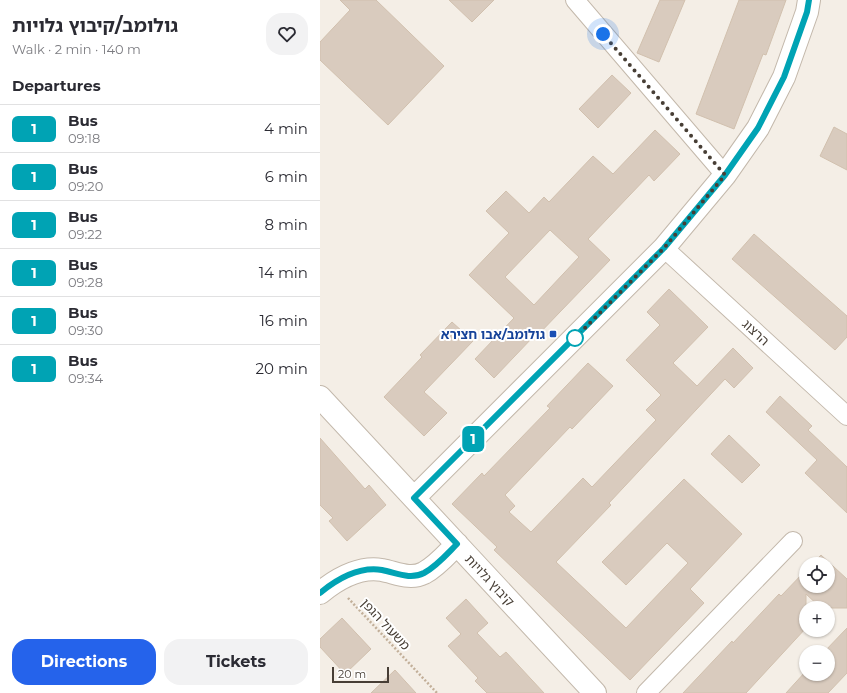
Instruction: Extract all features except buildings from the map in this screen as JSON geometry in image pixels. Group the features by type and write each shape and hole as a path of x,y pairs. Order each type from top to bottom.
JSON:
{"street":[{"path":"575,0 725,175"},
{"path":"414,498 664,248 725,175 758,128 784,77 807,12 809,0"},
{"name":"הרצוג","path":"664,248 847,416"},
{"name":"קיבוץ גלויות","path":"320,397 595,693"},
{"path":"646,693 793,541"},
{"path":"326,588 355,572 382,570 411,577 424,573 442,559 457,544"}],"path":[{"name":"משעול הגפן","path":"326,588 436,693"}],"bus line":[{"name":"1","path":"320,593 333,582 355,572 382,570 411,577 424,573 442,559 457,544 414,498 664,248 725,175 758,128 784,77 807,12 809,0"}],"place":[{"name":"גולומב/אבו חצירא","path":"553,334"}],"route":[{"path":"575,338 664,248 725,175 603,34"}]}
